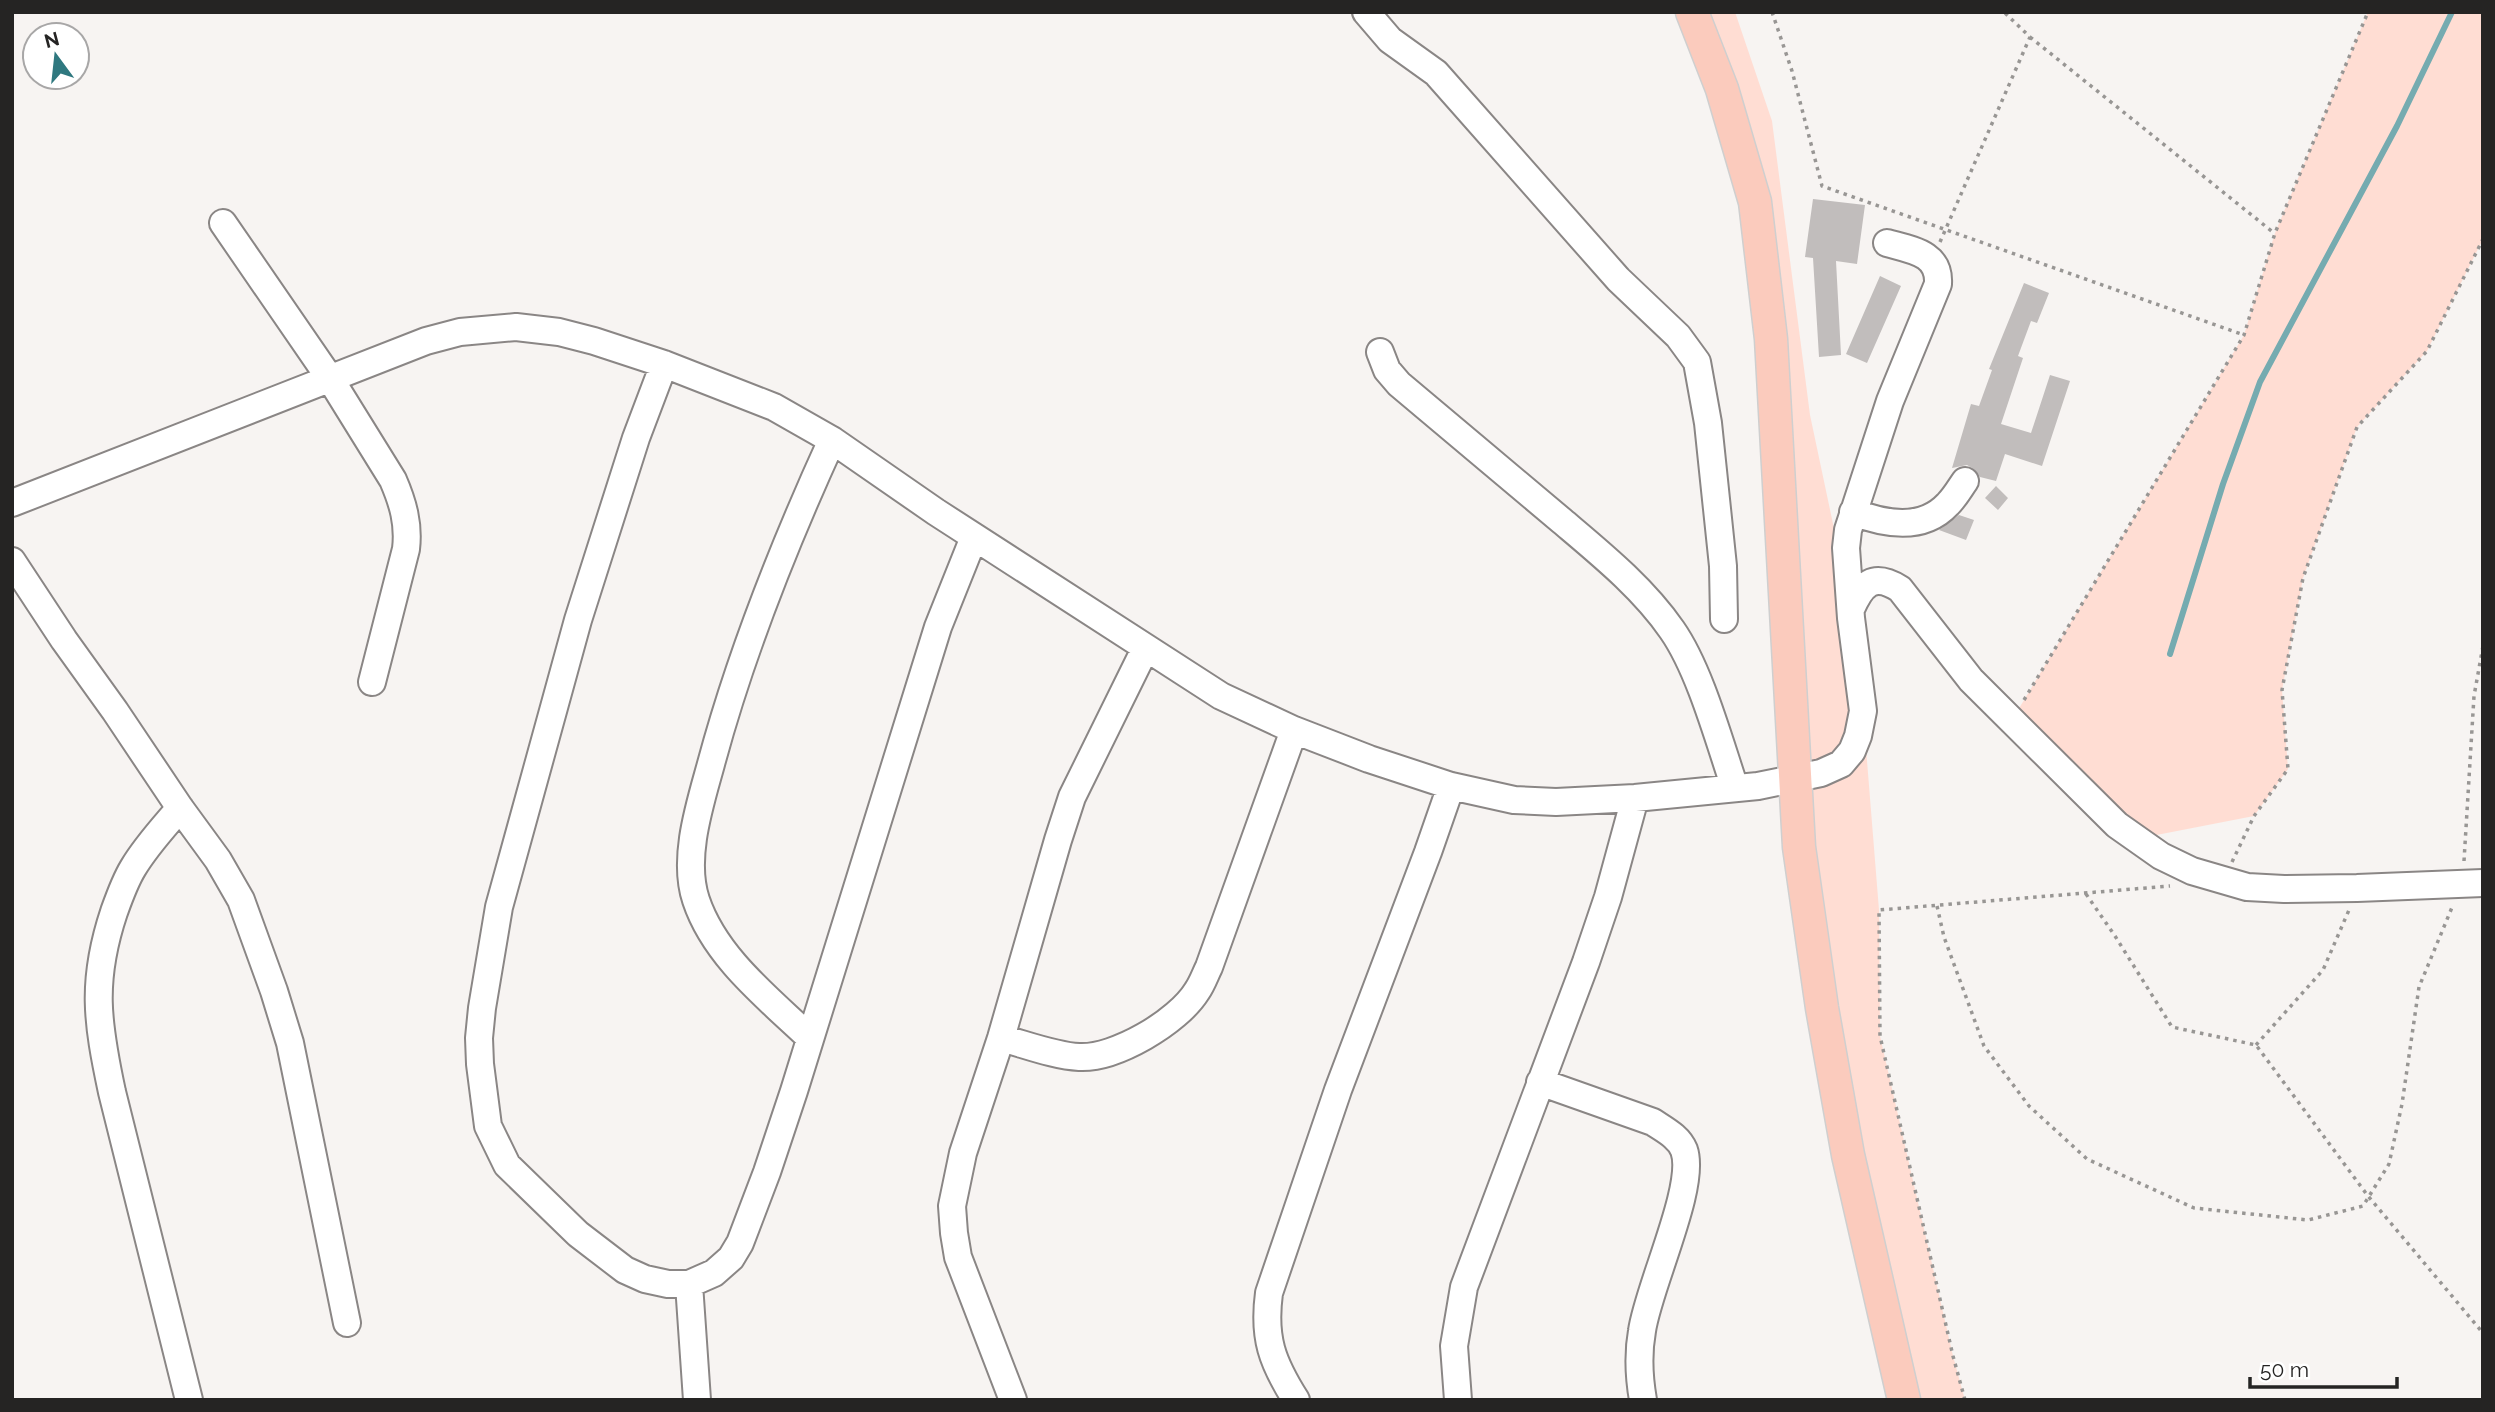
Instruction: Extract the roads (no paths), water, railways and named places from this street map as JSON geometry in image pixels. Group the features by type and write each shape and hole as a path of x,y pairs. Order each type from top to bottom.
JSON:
{"main road":[{"path":"1692,12 1722,89 1755,202 1772,339 1799,847 1822,1008 1845,1141 1904,1400"}],"street":[{"path":"1366,12 1390,40 1436,73 1618,279 1678,337 1697,362 1703,384 1713,462 1723,566 1724,619"},
{"path":"223,223 331,380 393,480 406,519 406,549 372,682"},
{"path":"12,503 438,338 460,332 516,327 559,332 664,364 774,407 832,440 974,537 1221,696 1294,730 1369,759 1451,786 1494,797 1535,802 1635,798 1795,780 1821,774 1841,764 1852,751 1858,736 1863,711 1853,647 1846,548 1848,530 1890,401 1938,284 1939,274 1931,259 1913,250 1887,243"},
{"path":"1380,352 1387,370 1399,384 1607,559 1654,606 1674,632 1689,663 1707,704 1735,788"},
{"path":"664,364 636,439 578,620 499,907 482,1008 480,1051 488,1126 507,1165 561,1219 607,1258 645,1279 668,1284 689,1284 714,1273 731,1258 740,1243 767,1172 938,628 974,537"},
{"path":"810,1038 746,978 705,920 692,881 691,853 704,792 741,662 788,541 832,440"},
{"path":"1853,512 1898,524 1919,520 1937,513 1948,504 1965,481"},
{"path":"12,561 218,860 241,900 290,1044 346,1323"},
{"path":"1851,609 1862,588 1868,584 1878,580 1889,582 1900,589 1971,680 2117,825 2161,856 2192,871 2247,887 2284,889 2472,883"},
{"path":"1013,1400 958,1257 953,1206 963,1153 1001,1038 1072,797 1145,649"},
{"path":"1001,1038 1076,1057 1091,1057 1133,1042 1186,1005 1197,992 1209,967 1294,730"},
{"path":"1296,1400 1278,1368 1268,1338 1265,1319 1269,1293 1338,1090 1451,786"},
{"path":"1458,1400 1454,1346 1464,1287 1599,923 1635,798"},
{"path":"180,808 131,870 103,944 97,996 101,1044 189,1400"},
{"path":"1540,1082 1653,1122 1670,1133 1684,1149 1688,1170 1683,1195 1642,1329 1639,1356 1643,1400"},
{"path":"689,1284 697,1400"}],"waterway":[{"path":"2170,654 2223,484 2260,382 2397,126 2452,12"}]}
